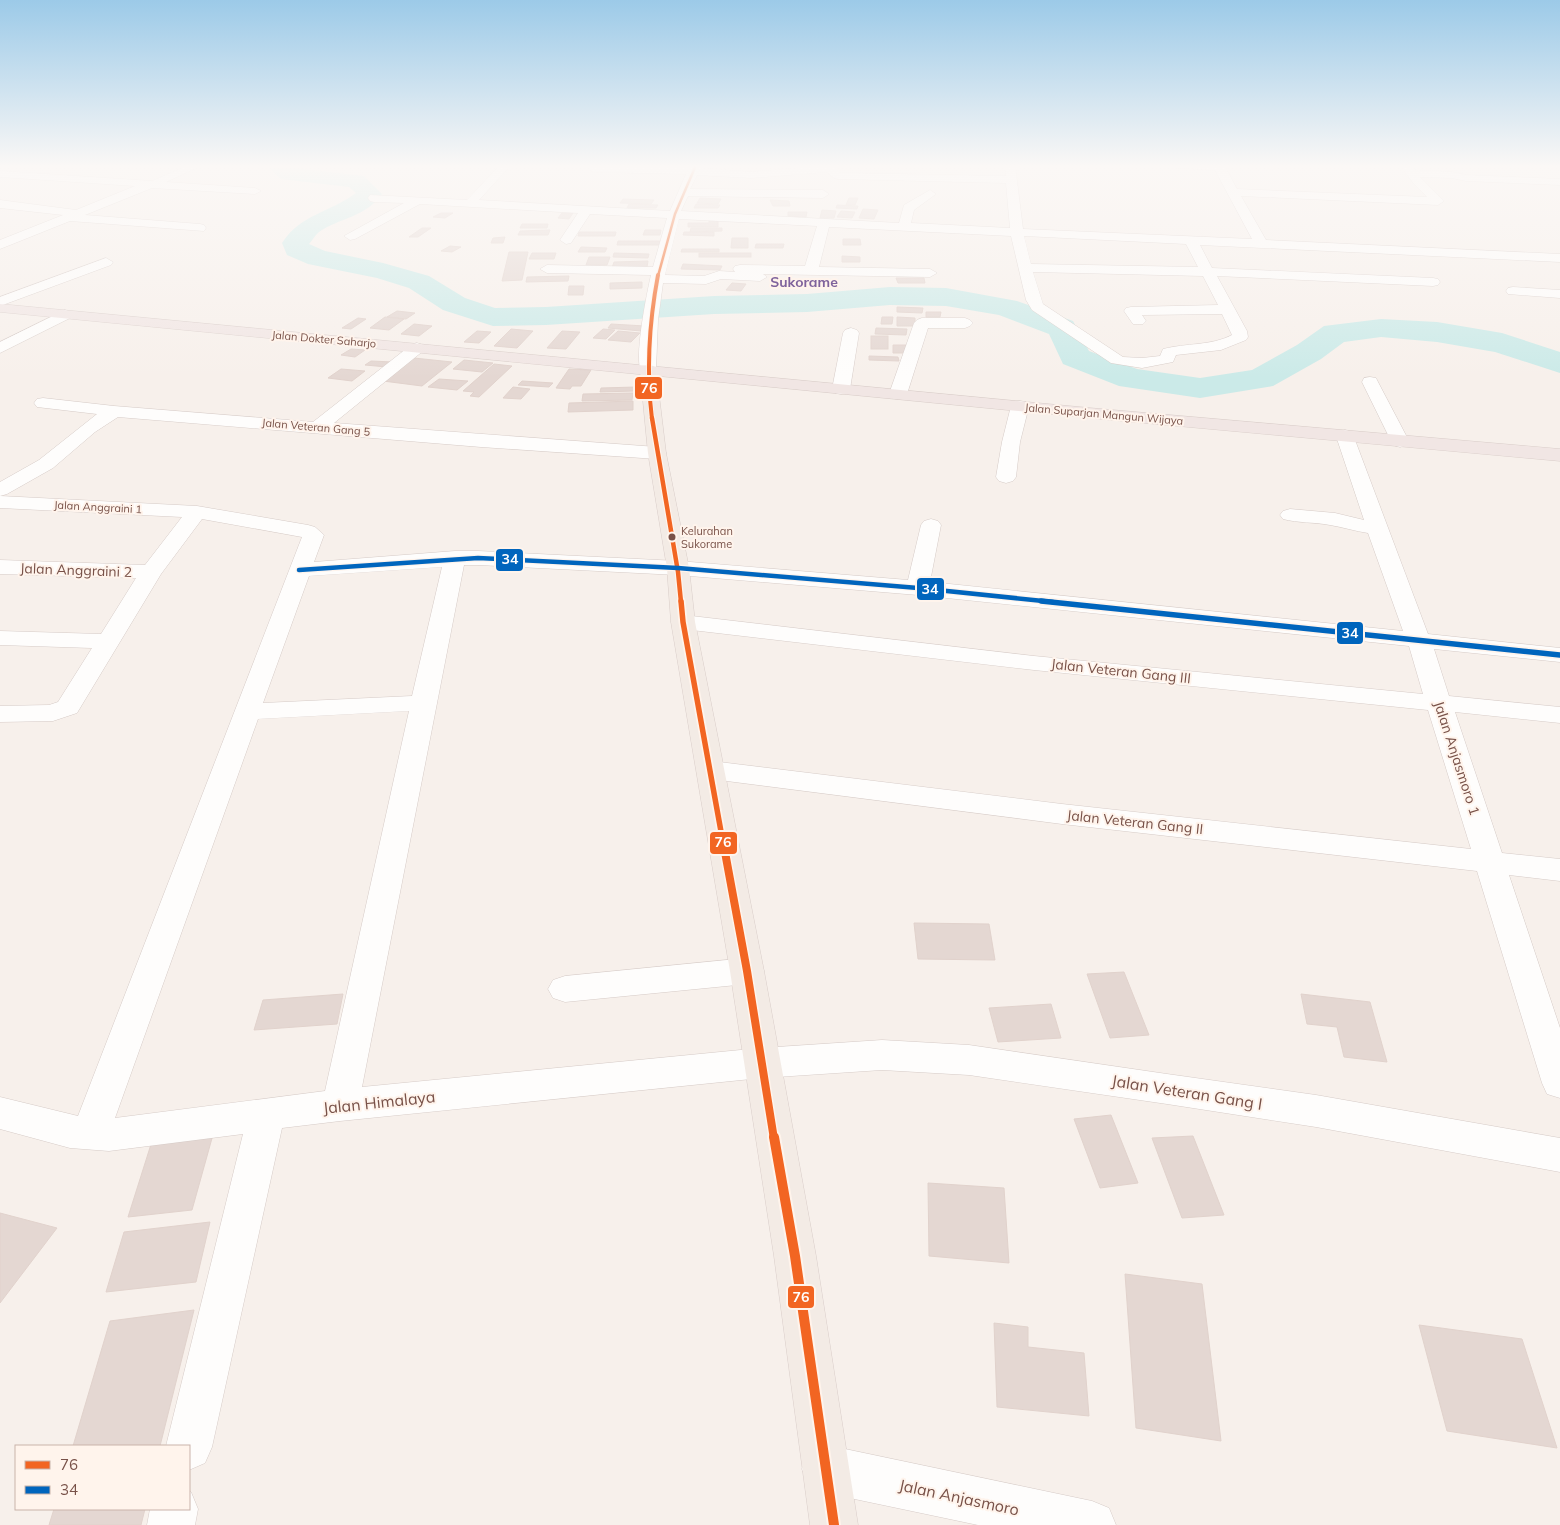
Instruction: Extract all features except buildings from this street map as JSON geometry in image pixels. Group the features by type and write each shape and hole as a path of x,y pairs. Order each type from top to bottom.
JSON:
{"highway":[{"name":"Jalan Dokter Saharjo","path":"0,308 648,370"},
{"name":"Jalan Suparjan Mangun Wijaya","path":"648,370 1560,455"}],"main road":[{"path":"648,370 657,453 678,568 683,622 711,770 796,1256 834,1525"}],"street":[{"path":"0,245 22,236"},
{"path":"566,240 569,236"},
{"path":"648,370 657,281 668,236"},
{"path":"811,270 820,236"},
{"path":"1018,236 1033,300 1037,307 1122,362 1160,361 1167,359 1169,352 1221,347 1240,337 1191,241"},
{"path":"1098,236 1560,258"},
{"path":"1252,236 1265,273"},
{"path":"1537,257 1554,273"},
{"path":"0,302 106,262"},
{"path":"1026,268 1207,271 1433,282"},
{"path":"547,269 657,281 706,280 719,275 764,277 771,275 771,269"},
{"path":"740,269 930,273"},
{"path":"1514,291 1560,294"},
{"path":"1138,321 1132,311 1227,309"},
{"path":"0,348 65,315"},
{"path":"898,394 922,323 965,323"},
{"path":"841,389 851,333"},
{"path":"318,427 417,348"},
{"path":"1370,382 1400,441"},
{"name":"Jalan Veteran Gang 5","path":"43,403 114,411 481,441 657,453"},
{"path":"1006,476 1011,442 1020,406"},
{"path":"0,490 46,464 89,428 114,411"},
{"name":"Jalan Anjasmoro 1","path":"1345,436 1419,641 1560,1083"},
{"name":"Jalan Anggraini 1","path":"0,502 197,512 311,532 312,535 299,570"},
{"path":"0,714 52,713 68,707 151,572 197,512"},
{"path":"1290,515 1335,519 1348,524 1377,528"},
{"path":"918,588 931,525"},
{"path":"340,1106 405,797 422,702 454,558"},
{"path":"90,1135 299,570 454,558 493,558 678,568 918,588 1560,655"},
{"name":"Jalan Anggraini 2","path":"0,566 151,572"},
{"name":"Jalan Veteran Gang III","path":"683,622 1034,663 1560,715"},
{"path":"0,638 110,641"},
{"path":"248,712 422,702"},
{"name":"Jalan Veteran Gang II","path":"711,770 1062,814 1560,870"},
{"path":"566,989 747,972"},
{"name":"Jalan Veteran Gang I","path":"761,1063 811,1058 882,1055 969,1060 1307,1110 1560,1154"},
{"name":"Jalan Himalaya","path":"0,1113 70,1132 109,1135 340,1106 761,1063"},
{"path":"189,1445 266,1115"},
{"name":"Jalan Anjasmoro","path":"826,1469 1092,1525"},
{"path":"171,1525 174,1510"}],"waterway":[{"path":"301,236 295,243 297,249 318,258 383,271 419,282 454,304 493,317 546,316 714,305 807,303 890,296 946,297 1006,307 1062,328 1075,357 1131,379 1200,388 1261,379 1309,352 1335,333 1381,328 1437,332 1502,343 1560,363"}],"transit line":[{"name":"76","path":"668,236 653,299 648,356 650,405 656,451 678,572 683,622 747,971 795,1256 834,1525"},
{"name":"34","path":"299,570 478,558 678,568 918,588 1560,655"}],"place":[{"name":"Kelurahan Sukorame","path":"672,537"}],"district":[{"name":"Sukorame","path":"804,282"}]}
